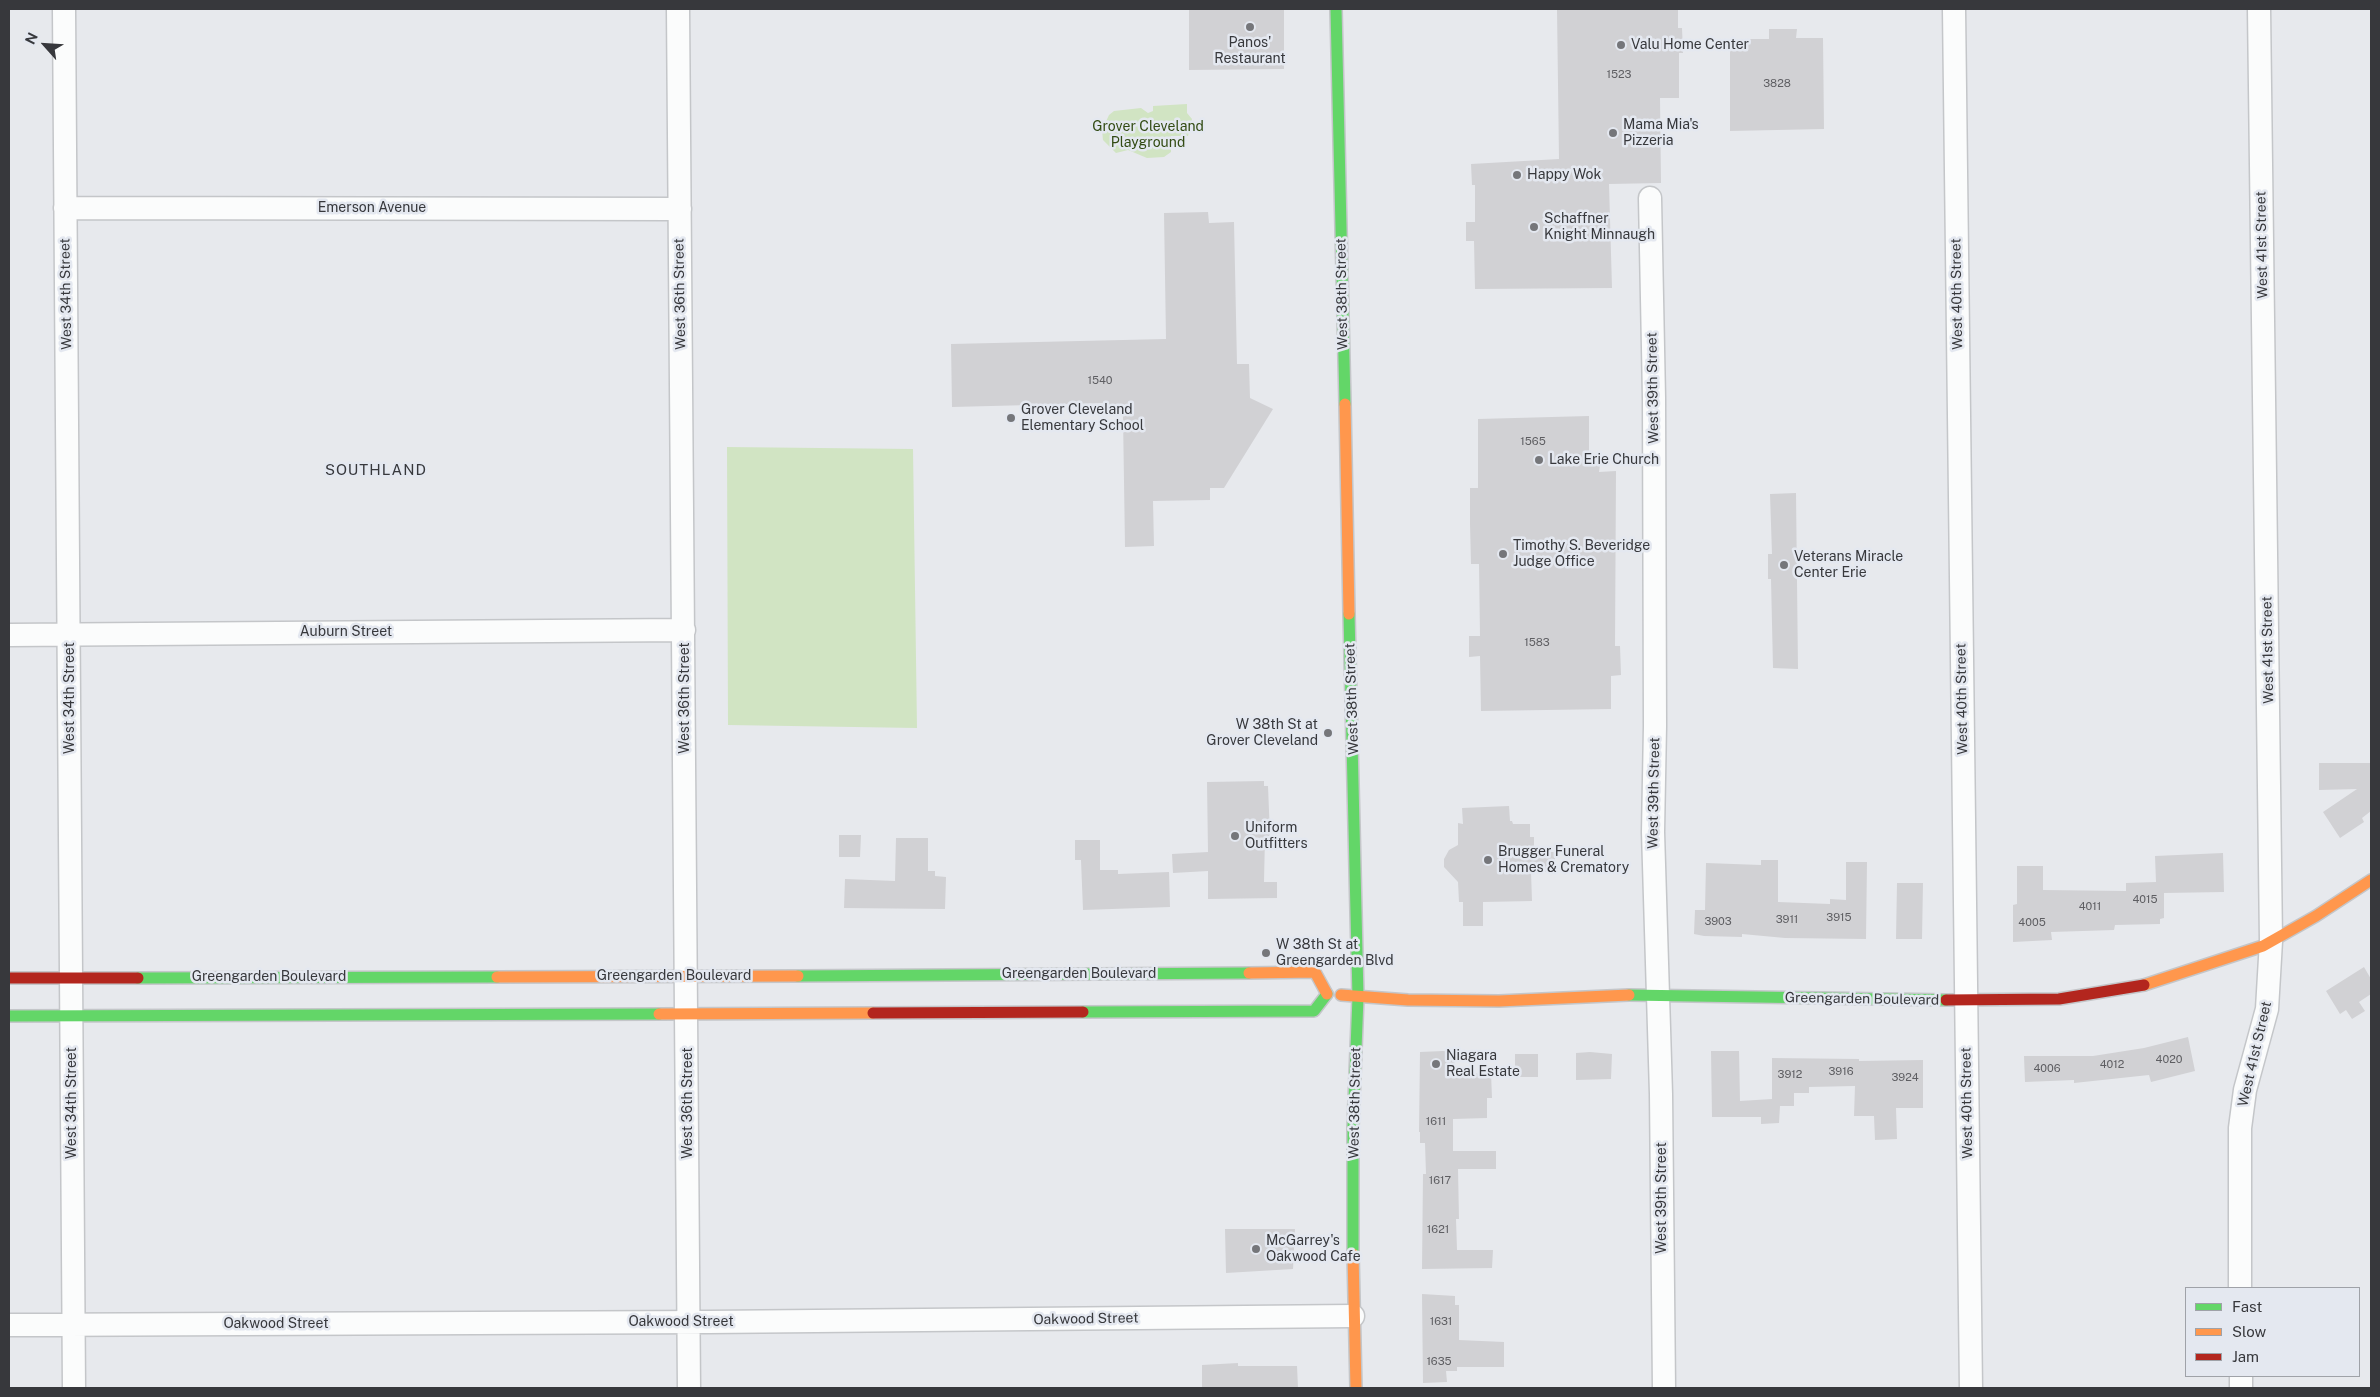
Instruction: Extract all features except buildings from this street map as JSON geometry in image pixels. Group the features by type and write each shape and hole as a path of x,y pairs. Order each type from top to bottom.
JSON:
{"street":[{"name":"West 34th Street","path":"64,9 74,1388"},
{"name":"West 36th Street","path":"678,9 689,1388"},
{"name":"West 38th Street","path":"1336,9 1358,997 1353,1127 1353,1316 1356,1388"},
{"name":"West 40th Street","path":"1954,9 1971,1388"},
{"name":"West 41st Street","path":"2240,1287 2240,1128 2245,1090 2267,1009 2271,941 2259,9"},
{"name":"West 39th Street","path":"1650,198 1654,417 1655,726 1653,832 1659,995 1664,1388"},
{"name":"Emerson Avenue","path":"65,208 680,209"},
{"name":"Auburn Street","path":"9,635 684,630"},
{"name":"Greengarden Boulevard","path":"9,978 1315,972 1327,994 1358,997 1499,1001 1659,995 1965,1001 2059,998 2126,989 2184,973 2271,941 2371,880"},
{"path":"9,1016 1314,1010 1327,994"},
{"name":"Oakwood Street","path":"9,1325 689,1322 1353,1316"}],"green space":[{"name":"Grover Cleveland Playground","path":"1187,104 1187,113 1192,119 1188,136 1171,136 1171,152 1164,157 1147,158 1128,150 1116,153 1103,140 1102,130 1109,115 1114,111 1141,108 1148,113 1153,111 1153,106"},
{"path":"727,447 913,449 917,728 728,725"}],"traffic: fast":[{"path":"1336,9 1345,404"},
{"path":"1349,614 1358,997 1353,1127 1353,1254"},
{"path":"798,976 1249,973"},
{"path":"138,978 497,977"},
{"path":"1083,1012 1314,1011 1327,994"},
{"path":"1629,995 1946,1000"},
{"path":"9,1016 659,1014"}],"traffic: slow":[{"path":"1345,404 1349,614"},
{"path":"2144,985 2263,946 2316,916 2371,880"},
{"path":"1249,973 1315,972 1327,994"},
{"path":"497,977 798,976"},
{"path":"1341,995 1408,1000 1499,1001 1629,995"},
{"path":"659,1014 873,1013"},
{"path":"1353,1254 1356,1388"}],"traffic: jam":[{"path":"9,978 138,978"},
{"path":"1946,1000 2059,999 2144,985"},
{"path":"873,1013 1083,1012"}],"place":[{"name":"Panos' Restaurant","path":"1250,27"},
{"name":"Valu Home Center","path":"1621,45"},
{"name":"Mama Mia's Pizzeria","path":"1613,133"},
{"name":"Happy Wok","path":"1517,175"},
{"name":"Schaffner Knight Minnaugh","path":"1534,227"},
{"name":"Grover Cleveland Elementary School","path":"1011,418"},
{"name":"Lake Erie Church","path":"1539,460"},
{"name":"Timothy S. Beveridge Judge Office","path":"1503,554"},
{"name":"Veterans Miracle Center Erie","path":"1784,565"},
{"name":"W 38th St at Grover Cleveland","path":"1328,733"},
{"name":"Uniform Outfitters","path":"1235,836"},
{"name":"Brugger Funeral Homes & Crematory","path":"1488,860"},
{"name":"W 38th St at Greengarden Blvd","path":"1266,953"},
{"name":"Niagara Real Estate","path":"1436,1064"},
{"name":"McGarrey's Oakwood Cafe","path":"1256,1249"}],"district":[{"name":"SOUTHLAND","path":"376,470"}]}
